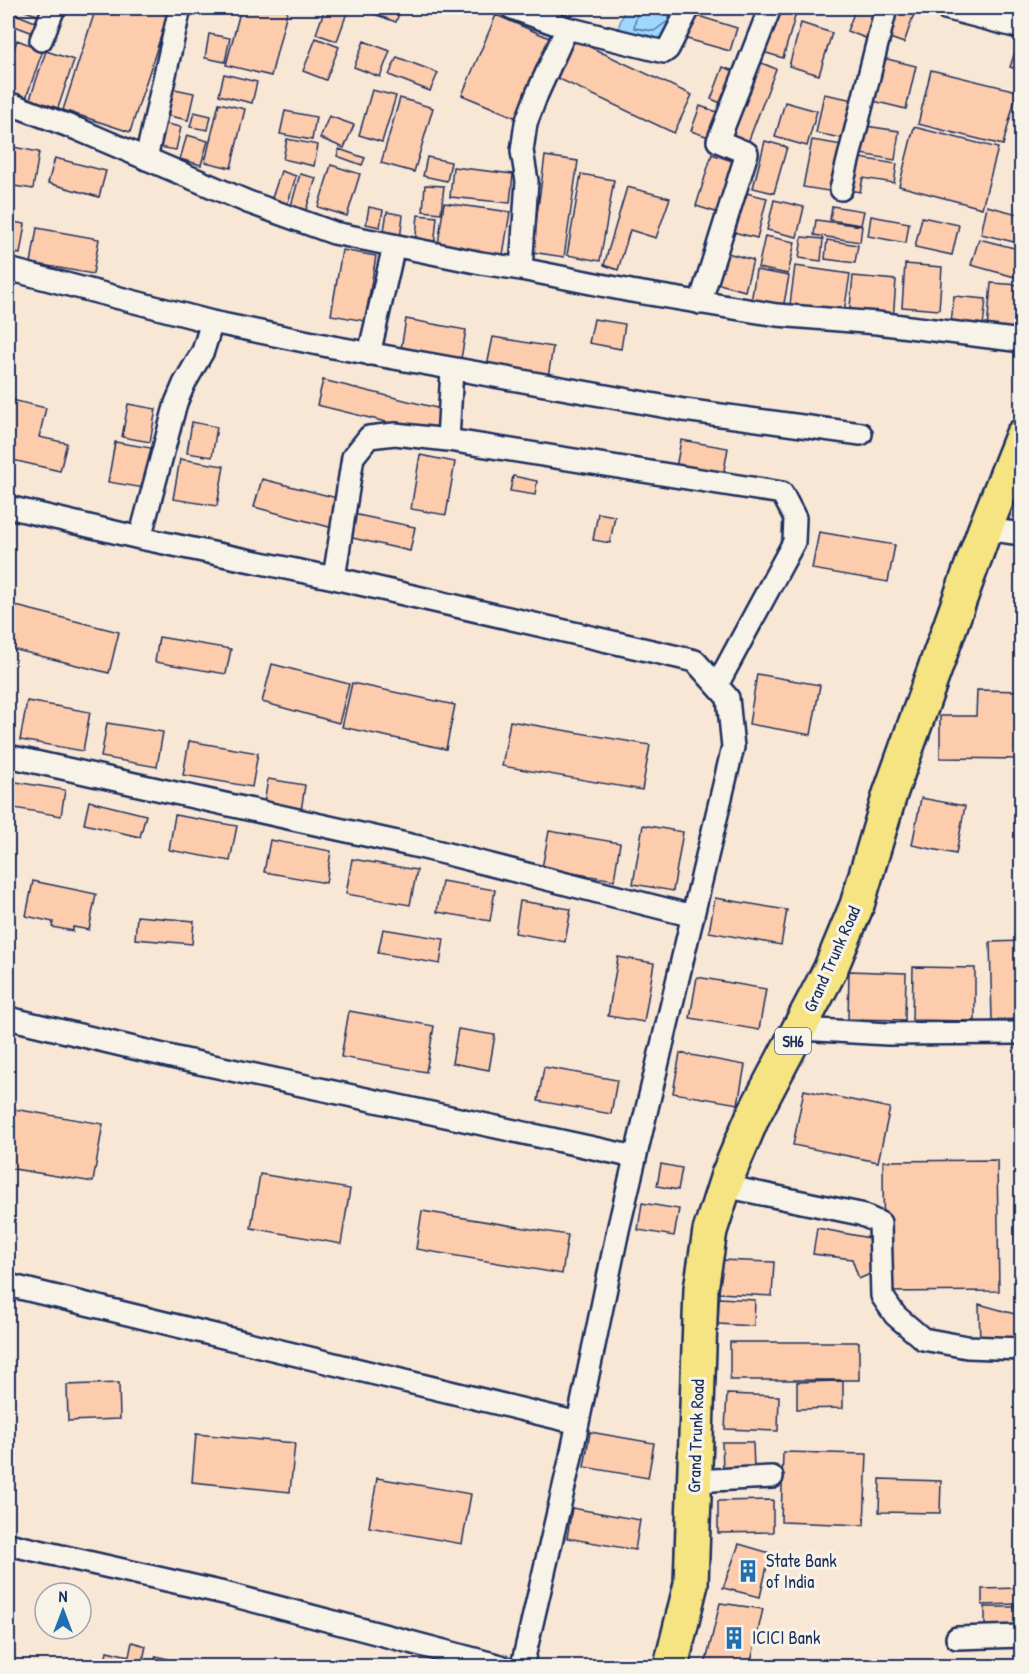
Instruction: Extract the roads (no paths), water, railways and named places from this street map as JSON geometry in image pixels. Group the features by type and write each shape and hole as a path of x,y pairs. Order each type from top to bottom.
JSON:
{"main road":[{"name":"Grand Trunk Road","path":"671,1666 691,1584 701,1289 710,1231 724,1186 753,1116 830,970 857,905 890,794 985,529 1022,436"}],"street":[{"path":"41,40 54,8"},
{"path":"146,159 180,8"},
{"path":"512,8 567,28 664,52 668,49 689,8"},
{"path":"700,303 747,153 718,141 770,8"},
{"path":"841,189 886,8"},
{"path":"945,8 1017,20"},
{"path":"521,268 527,181 522,151 526,123 567,28"},
{"path":"8,103 77,129 248,202 323,230 481,263 521,268 700,303 777,315 877,323 1022,341"},
{"path":"369,354 394,246"},
{"path":"8,268 212,322 369,354 684,410 861,434"},
{"path":"140,538 176,403 203,351 212,322"},
{"path":"448,440 452,369"},
{"path":"334,578 353,457 369,437 395,434 448,440 782,493 795,518 794,542 717,686"},
{"path":"8,507 695,660 728,698 733,747 651,1096 634,1157 578,1423 522,1666"},
{"path":"985,529 1022,534"},
{"path":"8,756 424,848 693,916"},
{"path":"8,1018 176,1058 634,1157"},
{"path":"800,1029 888,1034 1022,1033"},
{"path":"724,1186 860,1214 880,1223 882,1296 895,1315 923,1339 967,1347 1022,1349"},
{"path":"8,1285 578,1423"},
{"path":"694,1481 772,1477"},
{"path":"8,1544 224,1593 501,1666"},
{"path":"957,1638 1022,1636"}],"water":[{"path":"625,8 686,8 659,46 614,40"}],"place":[{"name":"State Bank of India","path":"748,1571"},
{"name":"ICICI Bank","path":"734,1638"}]}
